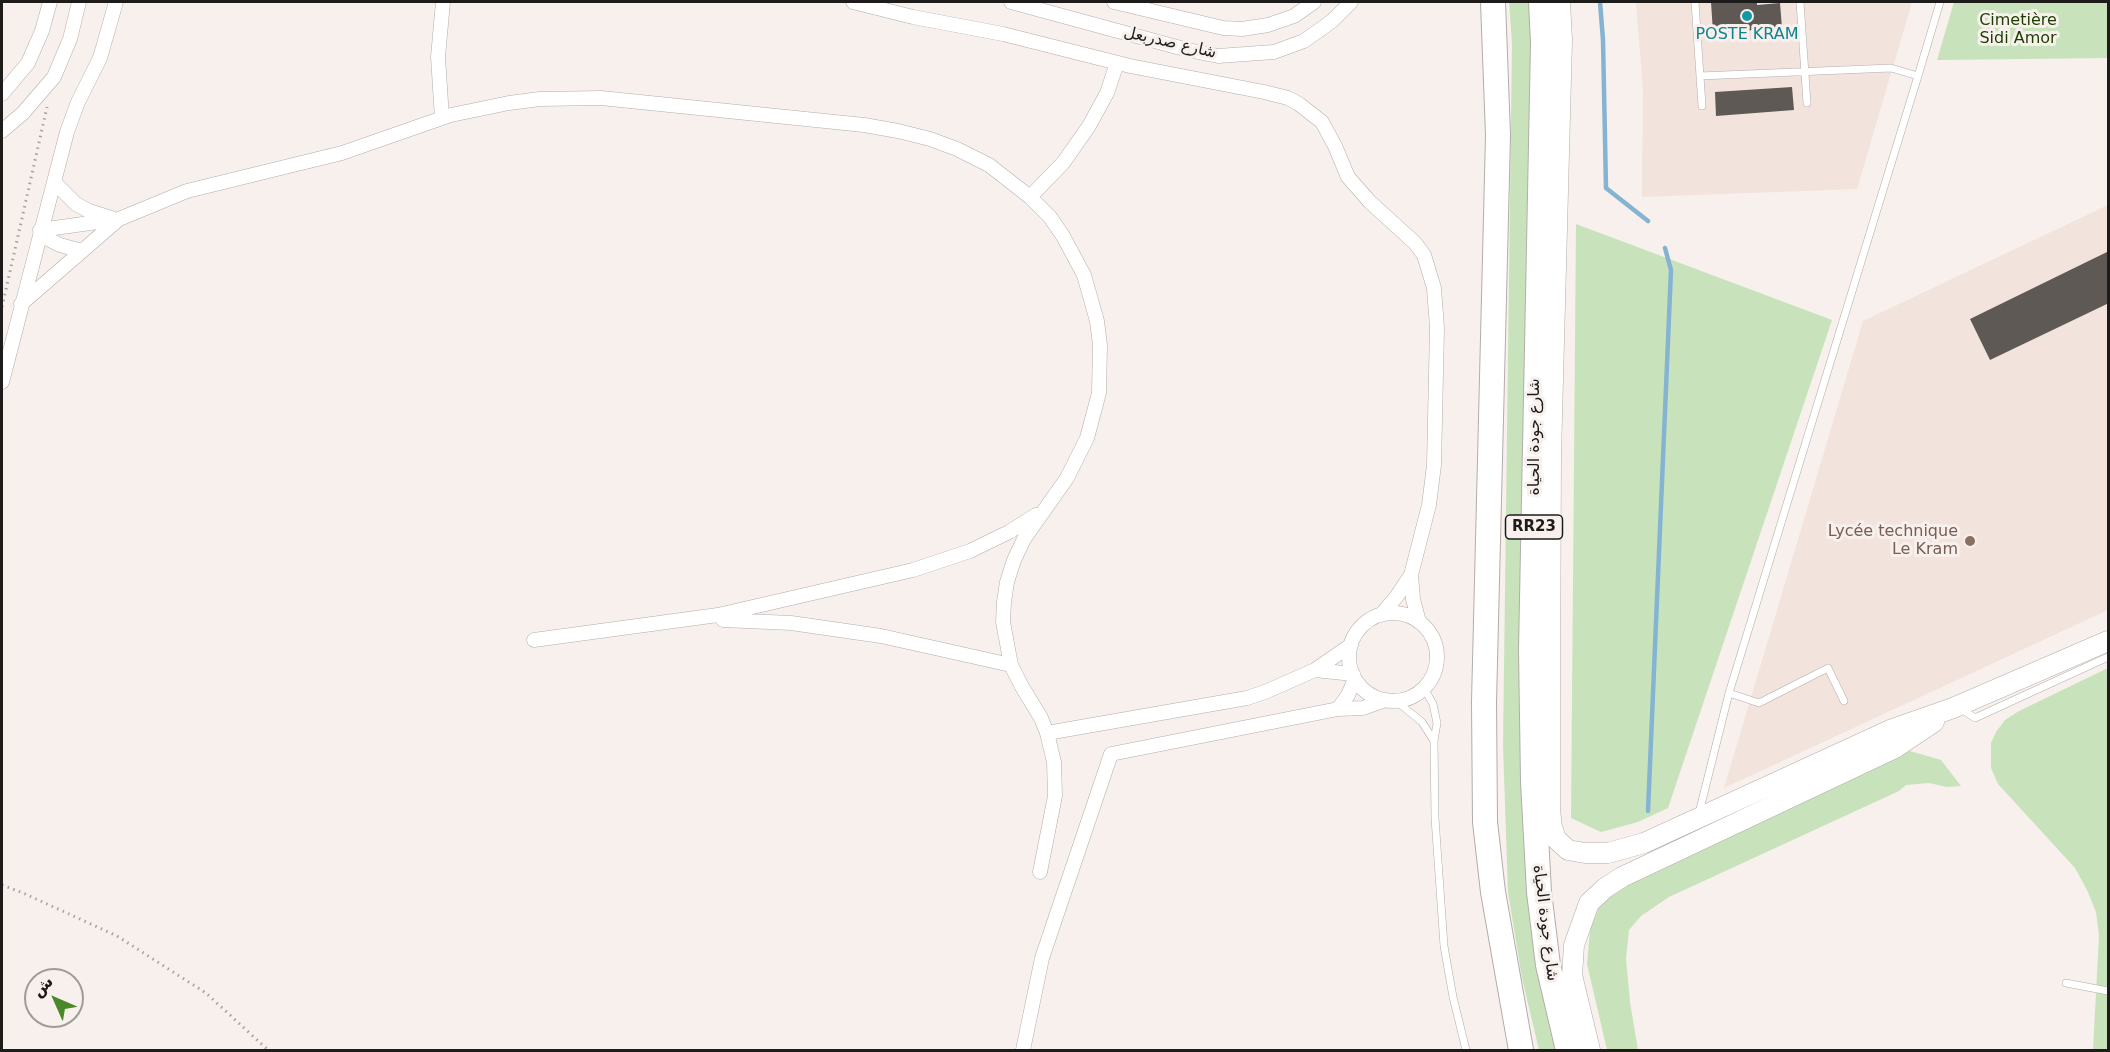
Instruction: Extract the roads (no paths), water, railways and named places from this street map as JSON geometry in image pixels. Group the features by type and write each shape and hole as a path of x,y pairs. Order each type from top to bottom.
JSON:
{"highway":[{"name":"RR23","path":"1493,2 1498,135 1497,243 1484,702 1485,822 1494,903 1520,1050"},
{"name":"شارع جودة الحياة","path":"1541,2 1543,43 1531,650 1533,781 1539,892 1548,965 1568,1050"}],"street":[{"path":"2,94 28,63 42,31 50,2"},
{"path":"2,131 23,113 54,77 70,39 79,2"},
{"path":"2,382 72,115 100,58 116,2"},
{"path":"442,118 438,57 443,2"},
{"path":"853,2 913,17 1003,34 1117,63 1264,92 1299,104 1322,122 1348,177 1424,255 1429,268 1436,307 1434,465 1429,506 1411,575 1381,615"},
{"name":"شارع صدربعل","path":"1011,2 1218,56 1274,52 1304,41 1332,21 1352,2"},
{"name":"شارع صدربعل","path":"1114,2 1223,28 1242,29 1268,25 1293,16 1314,2"},
{"path":"1560,2 1562,52 1551,455 1550,809 1556,839 1569,850 1585,853 1608,853 1644,843 1890,730 1956,707 2109,641"},
{"path":"1030,196 1063,163 1089,126 1107,93 1117,63"},
{"path":"40,232 119,219 187,191 342,153 442,118 509,103 572,97 864,125 909,134 957,149 989,165 1030,196 1063,236 1084,275 1097,321 1100,345 1099,393 1087,438 1067,478 1024,539 1006,582 1003,622 1011,665 1041,718 1054,762 1054,796 1040,872"},
{"path":"54,182 76,204 104,217 119,219"},
{"path":"21,304 119,219"},
{"path":"40,232 60,245 82,251"},
{"path":"534,640 596,630 690,620 790,599 941,562 1009,532 1045,509"},
{"path":"1411,575 1413,599 1419,622"},
{"path":"790,599 791,623"},
{"path":"1023,1050 1042,958 1111,754 1338,709 1363,708 1414,696 1424,688 1436,667 1437,656 1430,634 1419,622 1405,615 1381,615 1368,621 1357,632 1351,645 1349,659 1354,676 1369,694 1391,701"},
{"path":"690,620 791,623 882,636 1011,665"},
{"path":"1047,733 1247,698 1315,670 1351,645"},
{"path":"1315,670 1354,676"},
{"path":"1338,709 1348,695 1354,676"},
{"path":"1590,1050 1572,975 1574,945 1588,903 1622,877 1895,748 1956,707"}],"lane":[{"path":"1695,2 1702,106"},
{"path":"1800,2 1807,103"},
{"path":"1708,836 1697,818 1729,693 1940,2"},
{"path":"1700,76 1891,68 1918,76"},
{"path":"1956,707 1975,718 2109,657"},
{"path":"1729,693 1759,703 1828,668 1844,701"},
{"path":"1424,688 1433,704 1437,723 1434,741 1435,818 1444,946 1466,1050"},
{"path":"1391,701 1422,722 1434,741"},
{"path":"2066,983 2109,991"}],"waterway":[{"path":"1600,2 1606,188 1648,221"},
{"path":"1648,811 1671,270 1665,248"}],"place":[{"name":"POSTE KRAM","path":"1747,16"},
{"name":"Lycée technique Le Kram","path":"1970,541"}],"park label":[{"name":"Cimetière Sidi Amor","path":"2018,30"}]}
